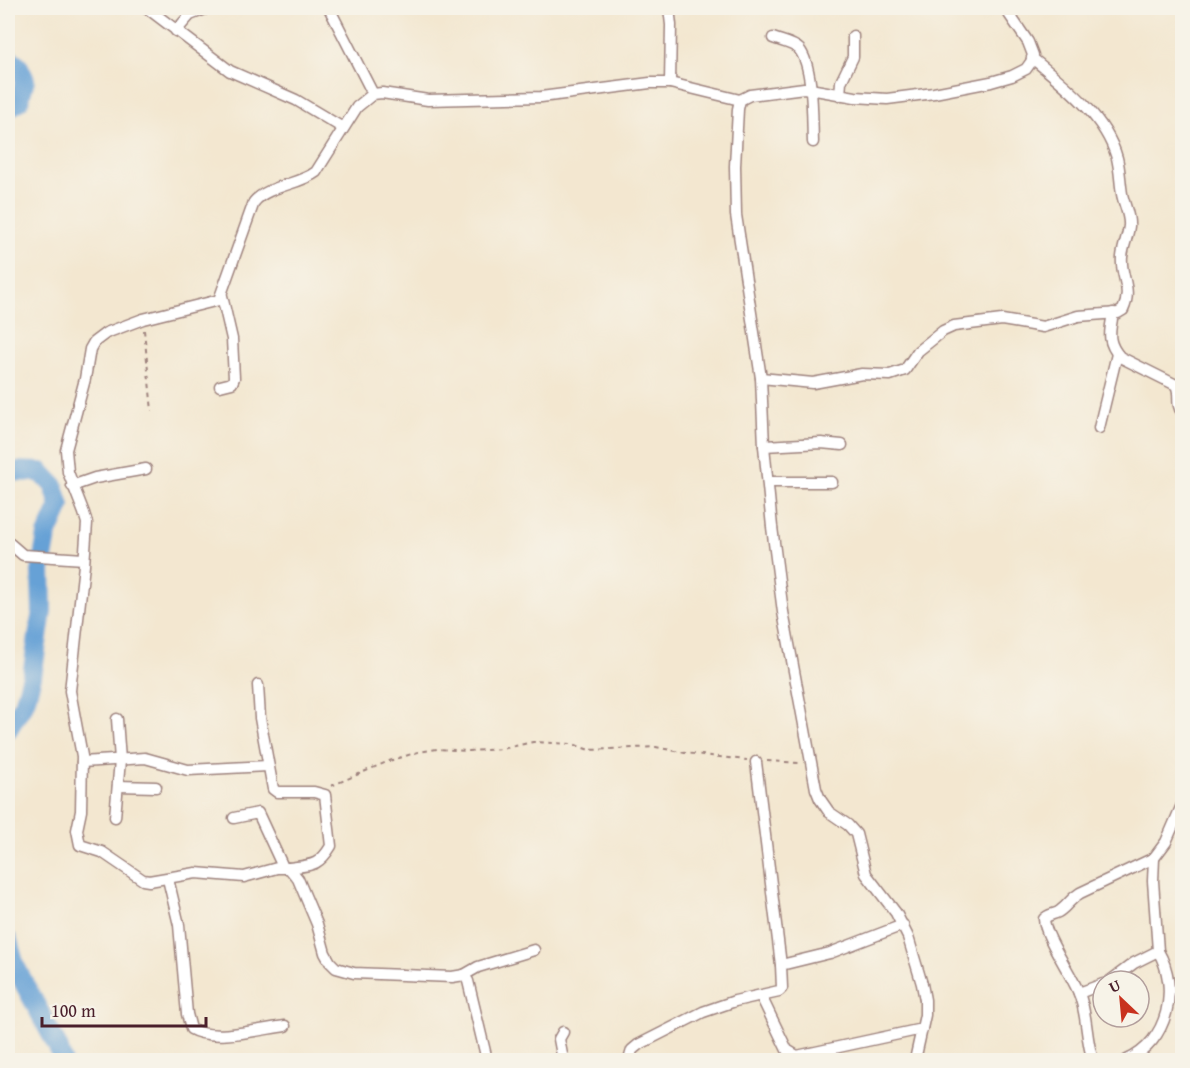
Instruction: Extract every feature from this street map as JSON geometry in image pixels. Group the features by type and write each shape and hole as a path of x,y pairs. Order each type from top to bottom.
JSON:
{"street":[{"path":"147,8 230,71 296,100 343,128"},
{"path":"176,31 190,15 208,8"},
{"path":"329,8 373,94"},
{"path":"669,8 670,83"},
{"path":"761,378 813,383 862,374 890,375 905,370 918,351 943,331 954,326 1002,320 1043,327 1078,316 1123,310 1128,284 1122,266 1122,254 1129,224 1116,156 1107,135 1095,117 1032,58 1028,42 1005,8"},
{"path":"840,95 843,76 853,57 853,36"},
{"path":"773,38 797,47 802,54 811,88 813,142"},
{"path":"258,685 260,718 274,790 314,792 325,795 332,846 323,859 308,866 244,877 205,873 156,881 142,880 102,852 80,844 77,830 81,811 82,762 70,692 87,523 72,486 66,462 66,450 85,379 90,350 99,338 143,319 215,302 222,296 254,202 263,194 309,177 316,171 357,107 373,94 382,93 428,100 541,97 650,83 670,83 740,100 750,95 811,88 840,95 887,99 991,82 1026,69 1032,58"},
{"path":"740,100 735,166 736,215 761,378 764,446 783,612 811,763 820,799 829,812 852,828 866,874 903,925 922,984 925,1008 915,1060"},
{"path":"220,386 232,383 234,378 232,339 222,296"},
{"path":"1113,313 1109,340 1117,354 1176,385 1182,412"},
{"path":"1099,428 1117,354"},
{"path":"764,446 821,443 842,445"},
{"path":"72,486 88,479 146,469"},
{"path":"768,482 832,482"},
{"path":"8,542 20,554 28,556 84,559"},
{"path":"116,817 120,760 117,719"},
{"path":"82,762 145,758 188,770 268,766"},
{"path":"629,1060 630,1053 638,1044 703,1012 735,1001 775,993 782,988 756,762"},
{"path":"118,786 156,787"},
{"path":"1094,1060 1088,1048 1079,993 1048,935 1044,919 1047,915 1062,910 1070,899 1080,893 1154,858 1166,842 1182,805"},
{"path":"234,818 258,813 286,868 298,879 317,924 325,953 336,968 354,973 452,977 464,975 478,967 534,950"},
{"path":"1127,1060 1136,1057 1155,1038 1164,1020 1170,991 1166,966 1158,951 1152,881 1154,858"},
{"path":"168,879 179,925 187,1014 191,1029 198,1033 214,1035 285,1026"},
{"path":"781,965 830,953 903,925"},
{"path":"1126,969 1158,951"},
{"path":"464,975 468,981 487,1060"},
{"path":"1079,993 1091,988"},
{"path":"761,996 787,1050 797,1056 922,1029"},
{"path":"563,1032 559,1039 563,1060"}],"path":[{"path":"143,319 153,411"},
{"path":"314,792 353,778 389,761 418,752 437,749 469,751 502,749 533,742 573,744 589,750 656,747 756,762 811,763"}],"waterway":[{"path":"8,58 18,65 25,80 19,101 8,108"},
{"path":"8,471 41,472 54,486 60,506 47,535 41,570 42,611 32,676 25,701 8,729"},
{"path":"8,941 15,966 58,1047 62,1060"}]}
